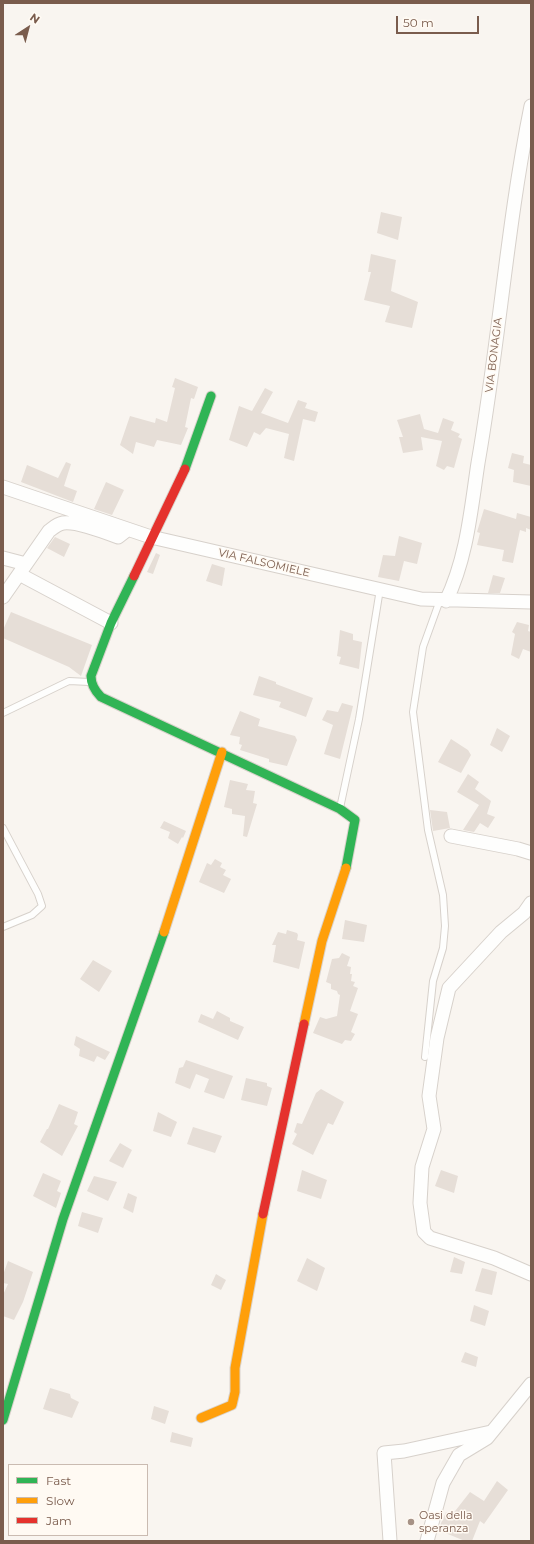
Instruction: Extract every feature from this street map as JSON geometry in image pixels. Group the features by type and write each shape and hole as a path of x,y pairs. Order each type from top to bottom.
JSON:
{"street":[{"name":"VIA BONAGIA","path":"443,600 456,580 472,500 486,417 518,176 531,106"},
{"path":"201,1418 232,1405 235,1392 235,1368 262,1219 322,941 347,865 355,820 340,809 222,752 100,697 93,689 91,676 111,623 151,537 186,467 210,396"},
{"name":"VIA FALSOMIELE","path":"3,487 151,537 421,599 531,602"},
{"path":"3,597 49,531 56,526 63,523 93,528 118,537 127,530"},
{"path":"3,558 111,623"},
{"path":"3,1420 63,1219 170,914 222,752"},
{"path":"451,836 487,844 518,848 531,853"},
{"path":"531,903 524,913 501,932 450,988 437,1038 429,1096 434,1129 422,1167 420,1203 424,1232 430,1238 494,1258 531,1274"},
{"path":"428,1541 443,1483 459,1455 487,1438 531,1384"},
{"path":"390,1541 384,1453 404,1451 491,1432"}],"lane":[{"path":"340,809 359,719 380,589"},
{"path":"425,1057 433,982 443,948 445,926 443,895 428,830 413,712 423,647 443,600"},
{"path":"3,713 69,681 91,682"},
{"path":"3,828 38,894 42,906 32,915 3,927"}],"building":[{"path":"381,212 402,217 398,240 377,233"},
{"path":"371,254 396,260 391,291 418,302 412,328 385,322 390,306 364,300 371,272 368,272"},
{"path":"175,378 198,387 194,399 191,398 185,427 188,428 181,445 157,440 154,447 136,442 133,454 120,445 130,416 155,423 156,418 167,422 175,388 172,387"},
{"path":"265,388 273,392 261,413 288,423 298,400 307,403 305,408 318,412 315,422 303,419 294,461 284,458 289,434 266,428 260,435 254,432 247,447 229,440 239,406 252,411"},
{"path":"420,414 424,429 438,433 443,418 454,422 451,430 460,434 458,437 462,439 454,468 447,466 444,470 436,466 442,441 421,437 423,450 403,453 399,437 403,437 397,420"},
{"path":"512,453 524,456 523,463 531,465 531,486 513,482 514,470 508,468"},
{"path":"66,462 71,464 64,486 77,491 73,502 21,482 27,465 58,478"},
{"path":"106,482 124,490 112,515 94,509"},
{"path":"484,509 516,519 517,513 531,517 531,530 526,528 526,532 520,530 513,563 502,561 504,550 477,545 480,533 477,532"},
{"path":"399,536 422,543 417,564 404,561 399,581 378,577 383,555 395,556"},
{"path":"55,537 70,544 64,557 47,548"},
{"path":"156,553 160,555 153,574 147,572"},
{"path":"212,564 225,568 222,586 206,581"},
{"path":"493,575 505,578 500,593 488,593"},
{"path":"11,612 92,645 81,676 69,667 3,638 3,630"},
{"path":"517,622 529,625 528,631 531,632 531,652 523,649 519,659 511,655 515,634 512,632"},
{"path":"340,630 353,634 353,640 362,642 359,669 339,664 341,657 337,656"},
{"path":"259,676 313,698 306,717 279,707 281,702 253,695"},
{"path":"342,703 353,706 340,759 324,754 333,725 322,720 327,710 338,712"},
{"path":"240,711 260,719 258,726 295,736 297,740 287,766 269,762 269,759 240,750 242,745 239,744 240,737 230,735"},
{"path":"497,728 510,736 502,752 490,745"},
{"path":"451,739 468,750 471,755 461,773 438,762"},
{"path":"468,774 479,782 475,789 491,801 487,814 495,817 488,828 480,823 474,832 463,830 479,805 457,792"},
{"path":"230,780 248,784 246,790 255,791 253,803 257,804 247,837 243,836 245,816 232,814 232,809 224,807"},
{"path":"430,810 447,812 450,828 433,831"},
{"path":"164,821 186,831 178,844 168,838 170,832 160,828"},
{"path":"215,859 222,863 220,867 226,870 223,875 231,879 224,893 199,882 207,863 211,865"},
{"path":"345,920 367,925 364,942 342,939"},
{"path":"287,930 297,933 297,940 305,942 299,969 273,962 276,945 272,945 278,932 286,934"},
{"path":"342,953 350,957 347,966 351,967 351,981 355,982 353,986 358,988 350,1011 358,1014 351,1032 355,1034 351,1041 345,1040 342,1044 313,1033 320,1017 326,1019 337,1016 340,995 337,991 331,989 331,984 326,982 332,959 339,958"},
{"path":"93,960 112,971 99,992 80,979"},
{"path":"217,1011 230,1018 230,1021 244,1027 238,1040 198,1022 201,1014 213,1019"},
{"path":"76,1036 110,1052 105,1060 97,1056 94,1062 79,1056 80,1049 74,1045"},
{"path":"186,1060 233,1076 224,1099 204,1092 209,1079 196,1074 190,1089 175,1083 179,1068 183,1067"},
{"path":"246,1078 267,1083 267,1086 272,1088 267,1106 241,1100"},
{"path":"321,1089 344,1102 333,1125 328,1123 313,1155 292,1144 297,1134 294,1132 297,1123 302,1124 316,1093"},
{"path":"59,1104 78,1112 74,1124 78,1126 62,1156 40,1142 48,1129"},
{"path":"158,1112 177,1122 171,1137 153,1131"},
{"path":"193,1127 222,1136 215,1153 187,1144"},
{"path":"120,1143 132,1150 123,1168 109,1161"},
{"path":"302,1170 327,1180 321,1199 297,1191"},
{"path":"441,1170 458,1176 454,1193 435,1186"},
{"path":"43,1173 61,1181 57,1191 61,1193 56,1208 33,1196"},
{"path":"94,1176 117,1182 108,1201 87,1191"},
{"path":"128,1193 137,1197 133,1213 123,1208"},
{"path":"82,1212 103,1218 98,1233 78,1226"},
{"path":"454,1257 465,1262 462,1274 450,1272"},
{"path":"307,1258 325,1268 317,1291 297,1281"},
{"path":"8,1261 33,1272 23,1302 14,1320 3,1316 3,1295 8,1284 3,1283 3,1275"},
{"path":"482,1268 497,1272 492,1295 475,1291"},
{"path":"216,1274 226,1280 221,1290 211,1285"},
{"path":"474,1305 489,1311 485,1326 470,1321"},
{"path":"465,1352 478,1357 476,1367 461,1362"},
{"path":"50,1388 70,1394 71,1398 79,1402 72,1418 43,1409"},
{"path":"154,1406 169,1411 165,1424 151,1419"},
{"path":"172,1432 193,1438 191,1447 170,1442"},
{"path":"497,1481 508,1490 484,1524 480,1521 472,1541 465,1541 438,1530 446,1512 452,1515 470,1492 484,1501"}],"traffic: fast":[{"path":"185,469 211,396"},
{"path":"134,576 111,623 91,676 94,688 101,697 340,809 355,820 346,868"},
{"path":"3,1420 63,1219 164,932"}],"traffic: slow":[{"path":"164,932 222,752"},
{"path":"304,1024 322,941 346,868"},
{"path":"201,1418 232,1405 235,1392 235,1368 263,1214"}],"traffic: jam":[{"path":"134,576 185,469"},
{"path":"263,1214 304,1024"}],"place":[{"name":"Oasi della speranza","path":"411,1522"}]}
